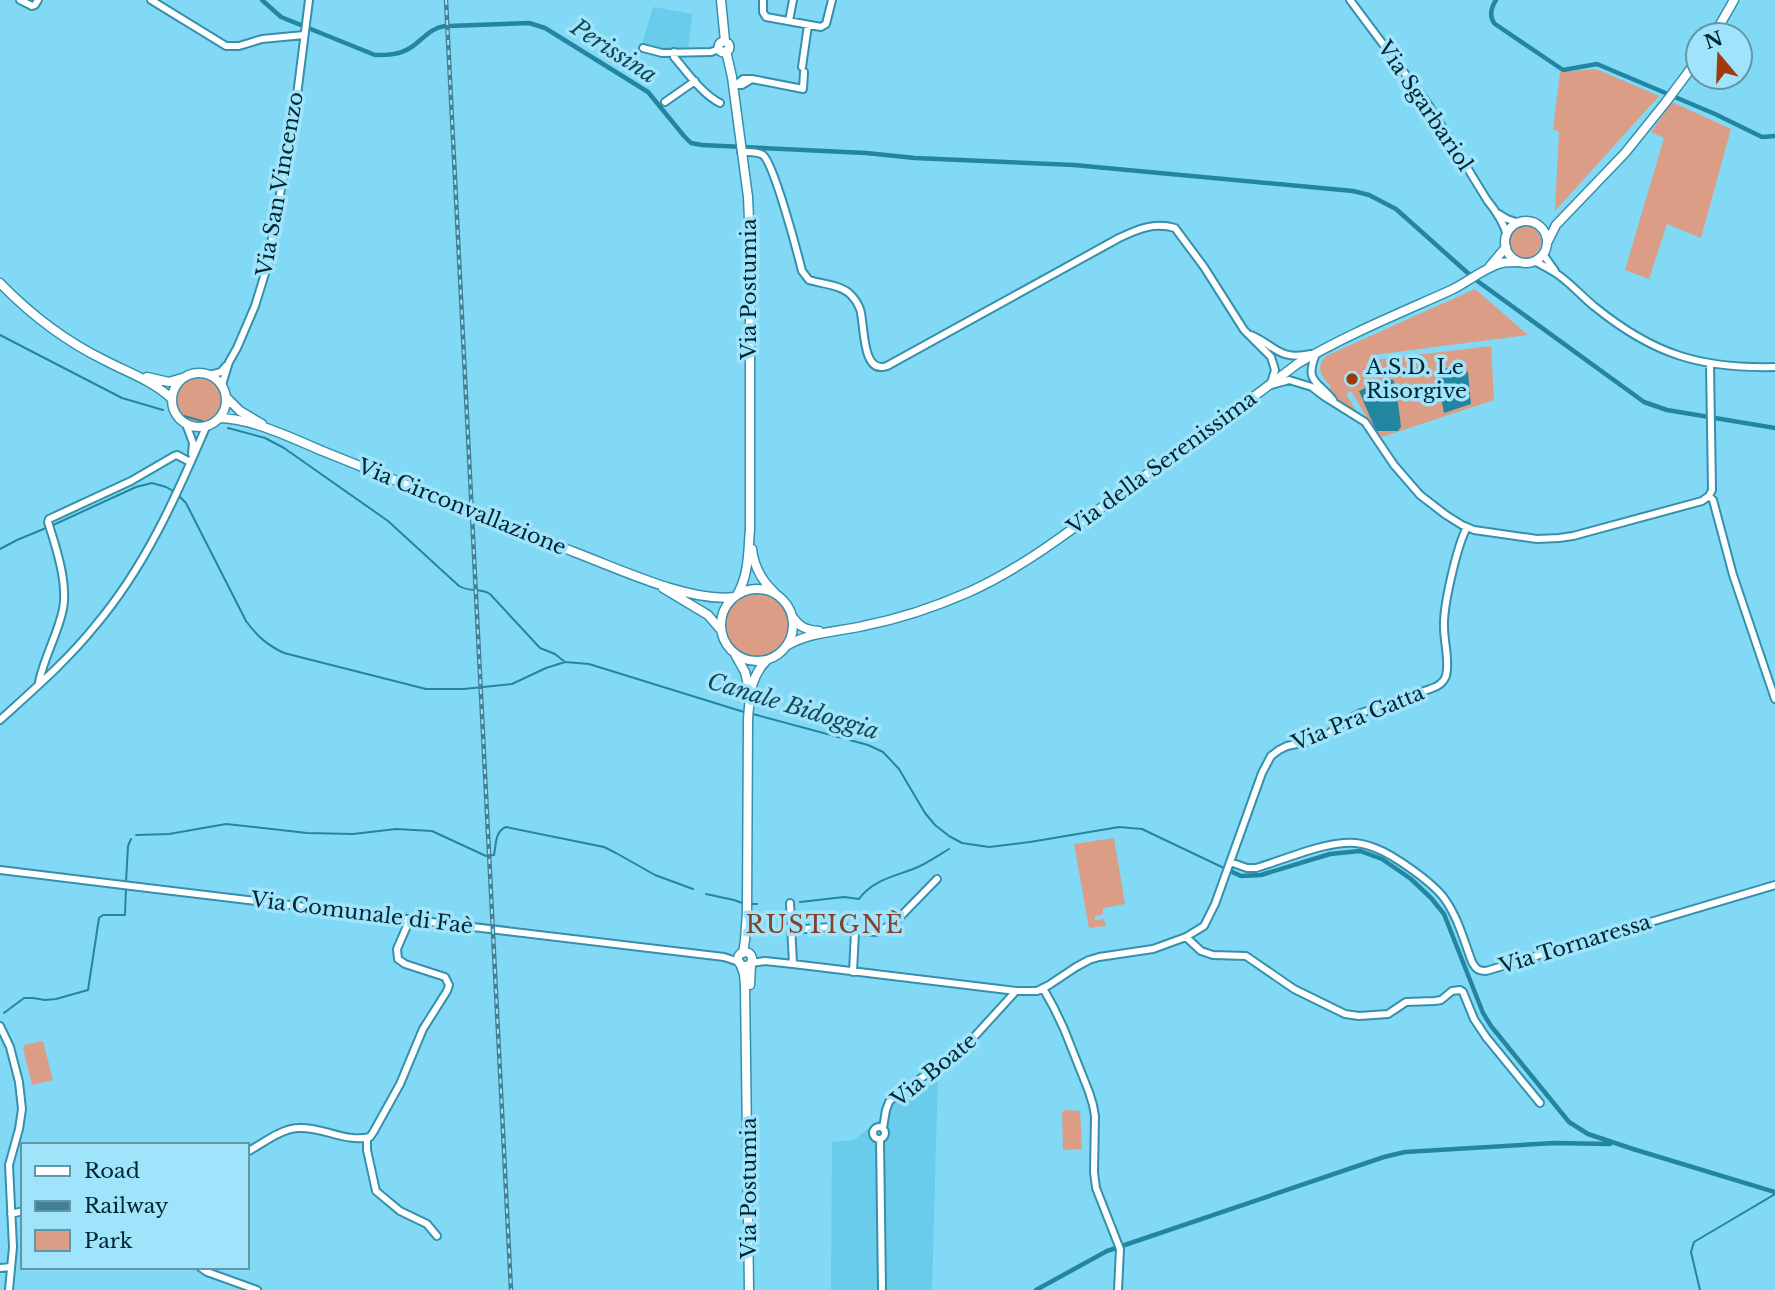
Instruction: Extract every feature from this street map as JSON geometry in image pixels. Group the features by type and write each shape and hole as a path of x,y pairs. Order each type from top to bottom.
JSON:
{"main road":[{"name":"Via Postumia","path":"721,0 725,41 729,45 722,50 735,85 748,197 750,242 750,529 747,573 736,596"},
{"path":"1722,21 1734,0"},
{"path":"1556,225 1544,254 1535,261 1519,262 1506,247 1509,230 1519,223 1531,222 1550,229 1556,225 1625,153 1684,78"},
{"path":"1542,228 1547,243"},
{"name":"Via della Serenissima","path":"1486,270 1506,247"},
{"name":"Via della Serenissima","path":"786,646 802,637 897,618 967,593 1008,572 1054,542 1297,364 1352,334 1454,289 1503,262 1519,262"},
{"path":"0,284 44,322 86,350 155,385 172,399"},
{"path":"131,372 169,382 196,373 209,374 222,385 226,397 225,408 219,418 206,427 186,424 177,415 172,399 176,386 183,378"},
{"name":"Via Circonvallazione","path":"226,397 240,411 270,429 574,552 654,583 721,599 736,596"},
{"name":"Via Circonvallazione","path":"219,418 270,429"},
{"name":"Via Postumia","path":"750,529 752,555 758,572 779,597"},
{"name":"Via Circonvallazione","path":"654,583 708,615 721,631"},
{"path":"790,612 792,631 786,646 776,656 767,660 745,659 734,654 724,641 721,631 722,614 736,596 748,590 769,591 785,603 797,623 807,629 829,631"},
{"name":"Via Postumia","path":"734,654 745,673 750,697"},
{"name":"Via Postumia","path":"751,1290 745,959 748,714 756,672 767,660"}],"street":[{"path":"20,0 32,6 38,0"},
{"path":"151,0 226,46 235,47 305,30"},
{"name":"Via San Vincenzo","path":"222,385 267,267 295,111 309,0"},
{"path":"763,0 764,15 821,27 826,24 832,0"},
{"path":"789,21 793,0"},
{"name":"Via Sgarbariol","path":"1350,0 1430,107 1497,213 1507,235"},
{"path":"735,85 743,79 752,79 803,89 808,25"},
{"path":"643,48 662,53 722,50"},
{"path":"674,52 674,58 712,99 720,103"},
{"path":"665,102 695,81"},
{"path":"741,152 760,153 768,161 806,277 847,291 857,302 866,350 876,367 887,366 1119,238 1140,228 1155,225 1175,228 1249,334 1280,354 1297,357 1316,353"},
{"path":"1497,213 1519,223"},
{"path":"1544,254 1556,273"},
{"path":"1535,261 1556,273 1617,324 1653,346 1686,359 1710,364 1775,367"},
{"path":"1249,334 1269,353 1273,361 1275,370 1270,385"},
{"path":"1316,353 1310,367 1311,373 1335,402"},
{"path":"209,374 220,372 229,362"},
{"path":"1270,385 1289,380 1312,387 1365,422 1394,465 1420,495 1446,516 1474,530 1537,539 1559,538 1702,501 1709,496 1712,490 1710,364"},
{"path":"186,424 193,443 191,459"},
{"path":"0,720 92,631 128,583 176,498 206,427"},
{"path":"39,684 64,602 63,580 49,526 51,517 131,481 174,456 191,459"},
{"path":"1709,496 1713,500 1733,575 1775,699"},
{"name":"Via Pra Gatta","path":"745,959 1016,991 1037,991 1088,960 1141,952 1186,937 1204,926 1215,904 1266,764 1272,756 1279,750 1324,737 1349,719 1376,707 1439,686 1443,682 1447,668 1445,607 1461,537 1467,527"},
{"name":"Via Tornaressa","path":"1229,863 1256,868 1337,844 1360,844 1377,848 1426,881 1443,897 1453,914 1472,962 1476,969 1481,971 1775,885"},
{"name":"Via Comunale di Faè","path":"0,870 745,959"},
{"path":"792,930 831,927 877,932 899,918 937,879"},
{"path":"790,902 793,964"},
{"path":"248,1151 286,1131 299,1128 348,1138 370,1137 400,1084 423,1028 449,985 445,977 405,964 398,959 397,950 410,919"},
{"path":"853,972 855,931"},
{"path":"1186,937 1201,951 1246,956 1294,989 1345,1014 1388,1014 1406,1002 1441,1000 1452,991 1460,990 1486,1037 1540,1103"},
{"path":"1043,988 1064,1030 1089,1092 1095,1116 1096,1188 1119,1246 1118,1290"},
{"name":"Via Boate","path":"882,1290 880,1139 874,1138 873,1132 882,1128 889,1102 894,1097 964,1048 1016,991"},
{"path":"0,1026 10,1048 22,1097 21,1117 9,1165 13,1247 9,1290"},
{"path":"367,1138 376,1191 400,1211 427,1224 437,1236"},
{"path":"11,1214 21,1212"},
{"path":"0,1268 11,1266"},
{"path":"203,1269 257,1290"}],"shaded area":[{"path":"653,7 692,14 688,50 662,51 642,45"},
{"path":"1460,368 1468,372 1471,404 1444,413 1436,370"},
{"path":"1386,379 1393,380 1396,386 1401,427 1398,431 1376,431 1359,391"},
{"path":"938,1072 932,1290 831,1290 832,1142 854,1140 897,1101"}],"green space":[{"path":"1596,69 1659,96 1555,211 1559,132 1553,129 1560,72"},
{"path":"1672,102 1731,129 1701,238 1667,224 1649,279 1625,270 1664,138 1651,132"},
{"path":"1525,226 1536,231 1541,242 1536,253 1525,258 1514,253 1509,242 1514,231"},
{"path":"1475,289 1528,335 1373,355 1374,360 1491,346 1494,400 1379,438 1351,391 1346,394 1360,417 1329,389 1331,387 1320,368 1322,360"},
{"path":"199,375 217,382 224,400 217,418 199,425 181,418 174,400 181,382"},
{"path":"757,593 769,595 780,602 787,613 787,637 780,648 769,655 757,657 745,655 734,648 727,637 725,625 727,613 734,602 745,595"},
{"path":"1114,838 1125,904 1103,908 1103,914 1095,916 1095,920 1104,919 1106,926 1089,928 1074,844"},
{"path":"43,1041 53,1080 32,1085 23,1048 24,1045"},
{"path":"1080,1111 1082,1149 1063,1150 1062,1112"}],"waterway":[{"name":"Perissina","path":"262,0 281,17 375,55 406,50 430,32 445,26"},
{"path":"1496,0 1491,12 1495,24 1563,70 1597,64 1762,137 1775,136"},
{"path":"449,26 529,23 545,28 648,92 691,143 915,158 1074,165 1353,191 1369,195 1396,209 1470,275"},
{"path":"1476,280 1644,402 1667,410 1775,428"},
{"path":"0,335 122,398 163,410"},
{"path":"184,416 202,421"},
{"path":"228,428 265,438 284,448 388,521 459,586 490,594 540,648 565,662"},
{"name":"Canale Bidoggia","path":"51,526 136,487 152,483 175,492"},
{"name":"Canale Bidoggia","path":"179,496 186,503 246,621 263,640 284,653 426,689 464,689 512,684 565,662 589,664 744,712"},
{"name":"Canale Bidoggia","path":"0,549 46,528"},
{"name":"Canale Bidoggia","path":"753,714 868,745 883,752 899,769 935,825 962,843 989,847 1119,827 1142,829 1226,869"},
{"path":"136,835 169,834 226,824 307,833 353,834 396,829 432,831 486,856 494,855 498,835 506,827 604,847 655,875 693,889"},
{"path":"126,882 128,846 131,839"},
{"path":"800,902 844,897 859,899 878,882 918,867 949,849"},
{"name":"Canale Bidoggia","path":"1228,870 1241,876 1261,875 1330,854 1360,851 1382,859 1411,879 1444,914 1483,1013 1569,1122 1588,1134 1775,1192"},
{"path":"4,1013 24,998 56,999 88,990 99,918 103,915 125,915 126,888"},
{"path":"706,894 745,904"},
{"path":"751,904 757,904"},
{"path":"1036,1290 1107,1251 1384,1157 1405,1152 1555,1143 1610,1144"},
{"path":"1700,1290 1691,1252 1694,1242 1775,1194"}],"railway":[{"path":"446,0 511,1290"}],"place":[{"name":"A.S.D. Le Risorgive","path":"1352,379"}],"district":[{"name":"RUSTIGNÈ","path":"825,925"}]}
